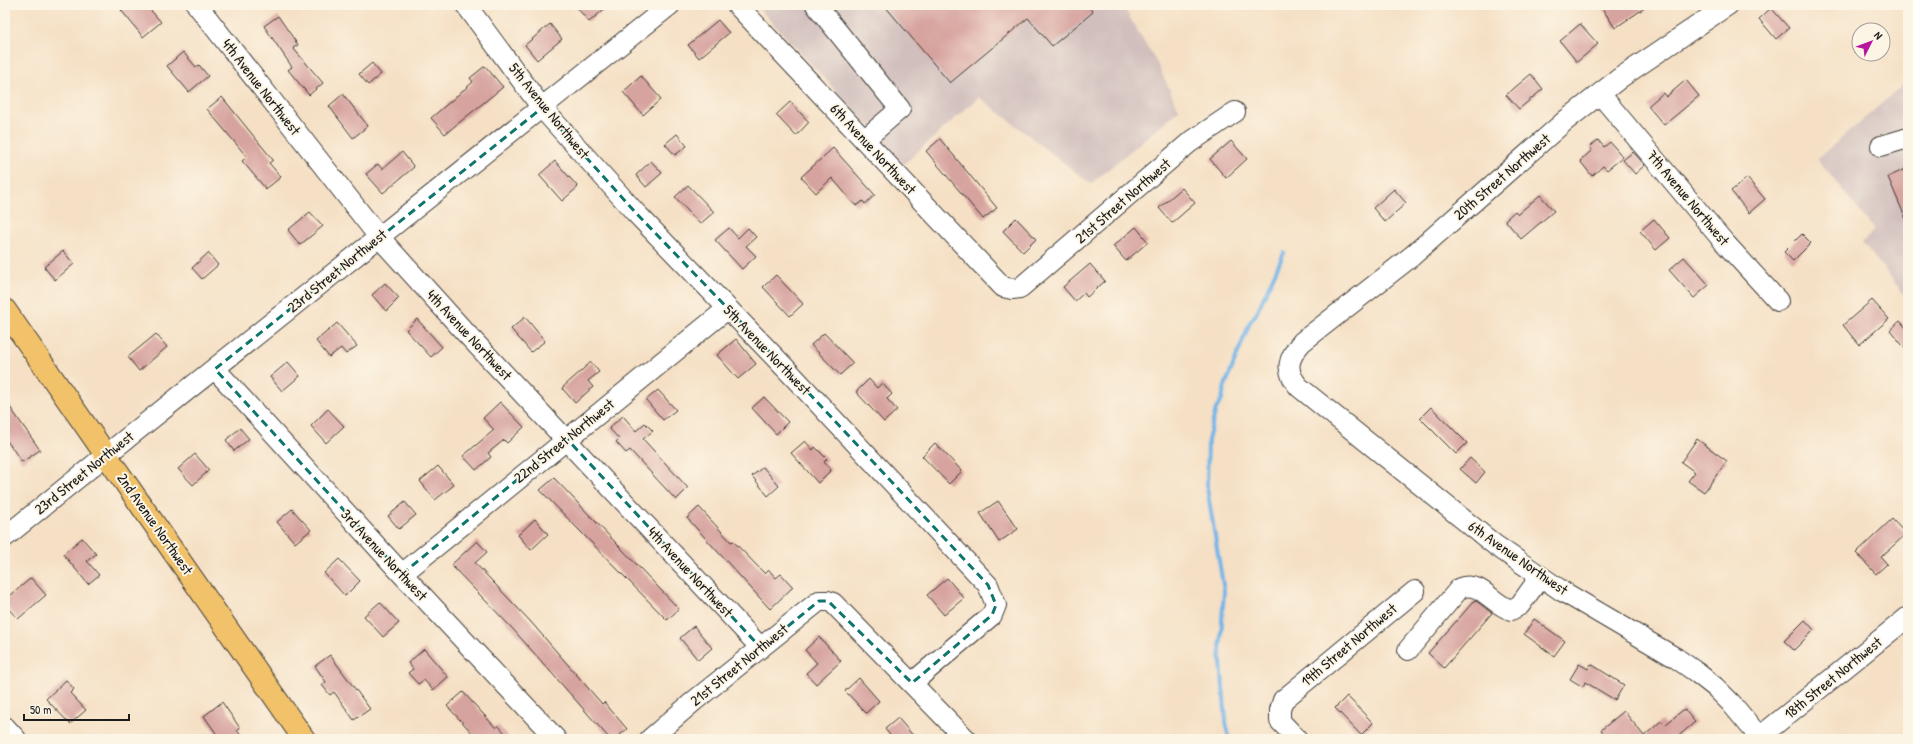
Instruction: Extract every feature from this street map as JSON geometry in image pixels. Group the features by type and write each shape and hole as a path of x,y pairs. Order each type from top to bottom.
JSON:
{"main road":[{"name":"2nd Avenue Northwest","path":"5,310 304,739"}],"street":[{"name":"4th Avenue Northwest","path":"197,5 379,238 761,648"},
{"name":"5th Avenue Northwest","path":"466,5 542,108 635,212 791,374 988,585 996,605 992,614 912,683"},
{"name":"23rd Street Northwest","path":"5,537 106,454 215,369 670,5"},
{"name":"6th Avenue Northwest","path":"737,5 1003,287 1012,289"},
{"path":"816,5 900,108 864,140"},
{"name":"20th Street Northwest","path":"1289,362 1294,351 1302,342 1412,256 1566,121 1682,34 1728,5"},
{"name":"7th Avenue Northwest","path":"1600,94 1724,242 1778,302"},
{"name":"21st Street Northwest","path":"1012,289 1020,288 1189,143 1235,112"},
{"path":"1881,146 1908,138"},
{"name":"22nd Street Northwest","path":"402,574 727,309"},
{"name":"6th Avenue Northwest","path":"1289,362 1291,376 1299,387 1470,526 1540,577 1676,658 1696,672 1715,687 1731,703 1759,738"},
{"name":"3rd Avenue Northwest","path":"215,369 402,574 556,739"},
{"path":"1408,650 1460,588 1466,586 1476,587 1502,607 1511,610 1520,605 1540,577"},
{"name":"19th Street Northwest","path":"1297,739 1280,721 1280,710 1284,700 1415,591"},
{"name":"21st Street Northwest","path":"660,736 761,648 819,601 834,603 912,683"},
{"name":"18th Street Northwest","path":"1759,738 1908,616"},
{"path":"912,683 966,739"},
{"path":"5,727 16,739"}],"highlighted area":[{"path":"542,108 635,212 791,374 988,585 996,605 992,615 912,683 828,601 819,601 761,648 567,439 402,574 215,369"}],"shaded area":[{"path":"756,5 1122,5 1157,63 1179,110 1091,184 979,97 904,164"},
{"path":"1908,81 1908,299 1862,242 1875,230 1817,159"}],"building":[{"path":"126,5 146,5 161,22 143,37 121,10"},
{"path":"575,5 609,5 589,22"},
{"path":"884,5 1087,5 1093,12 1052,46 1028,18 950,83"},
{"path":"1600,5 1649,5 1615,28"},
{"path":"1771,8 1789,28 1776,39 1759,19"},
{"path":"278,16 298,45 293,48 323,83 309,95 288,70 292,67 264,26"},
{"path":"718,20 729,33 699,58 688,45"},
{"path":"550,24 562,39 537,60 525,45"},
{"path":"1580,24 1598,44 1577,62 1560,41"},
{"path":"183,52 196,67 199,65 208,76 189,92 167,66"},
{"path":"372,63 381,74 368,85 359,74"},
{"path":"485,66 503,87 445,134 431,118 473,82 470,78"},
{"path":"1531,74 1543,89 1519,109 1506,95"},
{"path":"641,76 661,99 643,115 623,92"},
{"path":"1686,80 1699,96 1664,125 1648,106 1663,93 1666,97"},
{"path":"343,94 368,126 353,138 329,106"},
{"path":"222,97 273,160 269,163 281,177 266,189 242,161 247,157 207,109"},
{"path":"790,102 809,122 796,136 776,115"},
{"path":"677,134 687,146 675,155 665,144"},
{"path":"940,139 997,208 983,219 926,151"},
{"path":"1598,140 1604,147 1610,142 1623,157 1607,170 1603,166 1592,176 1580,161 1592,150 1590,147"},
{"path":"1231,141 1247,159 1226,178 1210,159"},
{"path":"833,148 875,195 865,204 863,201 856,206 832,178 816,193 801,177"},
{"path":"402,152 414,167 383,193 366,174 378,164 382,169"},
{"path":"1633,152 1645,165 1635,174 1623,160"},
{"path":"555,161 578,187 562,201 539,175"},
{"path":"651,161 662,173 646,187 636,175"},
{"path":"1908,168 1908,224 1888,177"},
{"path":"1747,178 1765,199 1749,213 1731,191"},
{"path":"688,185 714,212 700,224 675,197"},
{"path":"1182,188 1195,203 1172,223 1159,208"},
{"path":"1394,189 1406,203 1385,222 1373,208"},
{"path":"1540,195 1554,211 1521,239 1505,220 1515,211 1518,214"},
{"path":"310,212 323,226 300,245 288,230"},
{"path":"1016,218 1036,239 1023,252 1003,231"},
{"path":"1654,219 1670,238 1656,250 1640,231"},
{"path":"1136,227 1148,242 1126,261 1113,246"},
{"path":"729,228 738,238 748,228 756,237 746,246 756,256 742,269 715,240"},
{"path":"1802,234 1811,243 1793,261 1784,252"},
{"path":"63,251 74,264 55,280 44,267"},
{"path":"208,253 218,265 202,279 192,268"},
{"path":"1684,257 1709,285 1694,298 1669,270"},
{"path":"1090,264 1105,281 1087,297 1084,293 1075,301 1063,287"},
{"path":"776,275 803,304 790,316 763,287"},
{"path":"385,283 399,298 386,311 372,295"},
{"path":"1872,300 1889,319 1859,345 1843,325"},
{"path":"525,317 545,341 531,352 511,329"},
{"path":"417,319 442,347 431,357 406,330"},
{"path":"1900,321 1908,330 1908,352 1890,330"},
{"path":"337,323 357,346 346,354 341,348 329,357 316,341"},
{"path":"824,333 853,363 840,375 811,345"},
{"path":"156,334 167,347 139,371 128,357"},
{"path":"736,339 756,364 738,379 717,355"},
{"path":"288,362 300,376 282,391 270,377"},
{"path":"591,362 599,372 588,381 593,387 575,403 562,388"},
{"path":"869,379 877,388 882,383 892,394 887,399 897,410 884,422 856,392"},
{"path":"658,390 676,410 663,420 646,400"},
{"path":"764,397 788,422 776,434 752,408"},
{"path":"5,400 40,450 22,462 5,438"},
{"path":"500,402 524,427 507,443 504,440 488,453 491,457 476,470 463,456 494,430 483,418"},
{"path":"1431,407 1467,443 1456,454 1420,418"},
{"path":"328,409 344,426 326,443 311,426"},
{"path":"623,416 636,431 645,423 653,431 643,439 688,488 676,500 630,450 626,453 616,442 619,439 609,428"},
{"path":"240,428 249,439 234,451 226,440"},
{"path":"1697,439 1727,461 1704,492 1688,481 1695,472 1681,462"},
{"path":"805,441 813,450 815,447 827,459 824,462 831,470 818,483 791,453"},
{"path":"935,443 962,471 949,484 922,456"},
{"path":"195,454 209,470 193,485 178,469"},
{"path":"1470,458 1485,472 1476,483 1460,469"},
{"path":"438,466 454,485 435,500 420,481"},
{"path":"763,467 779,486 768,496 752,476"},
{"path":"554,478 679,609 667,620 540,490"},
{"path":"998,501 1018,529 999,542 980,513"},
{"path":"405,502 416,515 399,529 388,516"},
{"path":"699,507 731,542 733,541 765,574 769,570 776,578 781,574 793,587 770,609 687,518"},
{"path":"292,509 311,530 295,543 277,522"},
{"path":"535,519 548,534 531,550 518,535"},
{"path":"1892,519 1906,534 1881,557 1887,564 1876,574 1856,553"},
{"path":"82,538 96,554 87,561 99,575 88,584 63,554"},
{"path":"477,541 487,552 475,563 530,621 602,704 604,702 627,729 615,739 610,739 511,627 451,565"},
{"path":"339,559 360,581 345,596 324,573"},
{"path":"31,578 46,595 18,619 5,605 5,600"},
{"path":"947,578 964,598 944,615 927,595"},
{"path":"1475,600 1492,613 1444,668 1428,653"},
{"path":"380,602 399,623 383,637 364,616"},
{"path":"1534,619 1565,641 1554,656 1524,634"},
{"path":"1805,620 1814,630 1794,650 1784,641"},
{"path":"694,626 712,648 698,660 680,638"},
{"path":"819,637 841,661 816,684 806,673 817,663 805,650"},
{"path":"424,649 448,677 433,690 424,680 418,684 408,673 413,669 408,663"},
{"path":"330,655 370,709 354,720 334,692 330,695 322,685 326,682 315,666"},
{"path":"1579,664 1588,669 1591,664 1624,685 1615,700 1585,682 1583,687 1570,679"},
{"path":"859,678 879,701 866,713 845,691"},
{"path":"66,680 74,689 70,693 86,710 70,724 46,699"},
{"path":"463,692 496,728 498,725 510,739 478,739 447,706"},
{"path":"1347,696 1373,723 1361,735 1335,708"},
{"path":"222,702 240,728 237,730 243,739 220,739 204,716"},
{"path":"1684,709 1695,722 1675,739 1609,739 1601,730 1624,711 1644,736 1661,721 1665,725"},
{"path":"898,718 916,739 893,739 885,729"}],"waterway":[{"path":"1229,739 1220,651 1224,591 1207,488 1208,440 1216,409 1222,399 1225,386 1250,322 1256,314 1284,253"}]}
